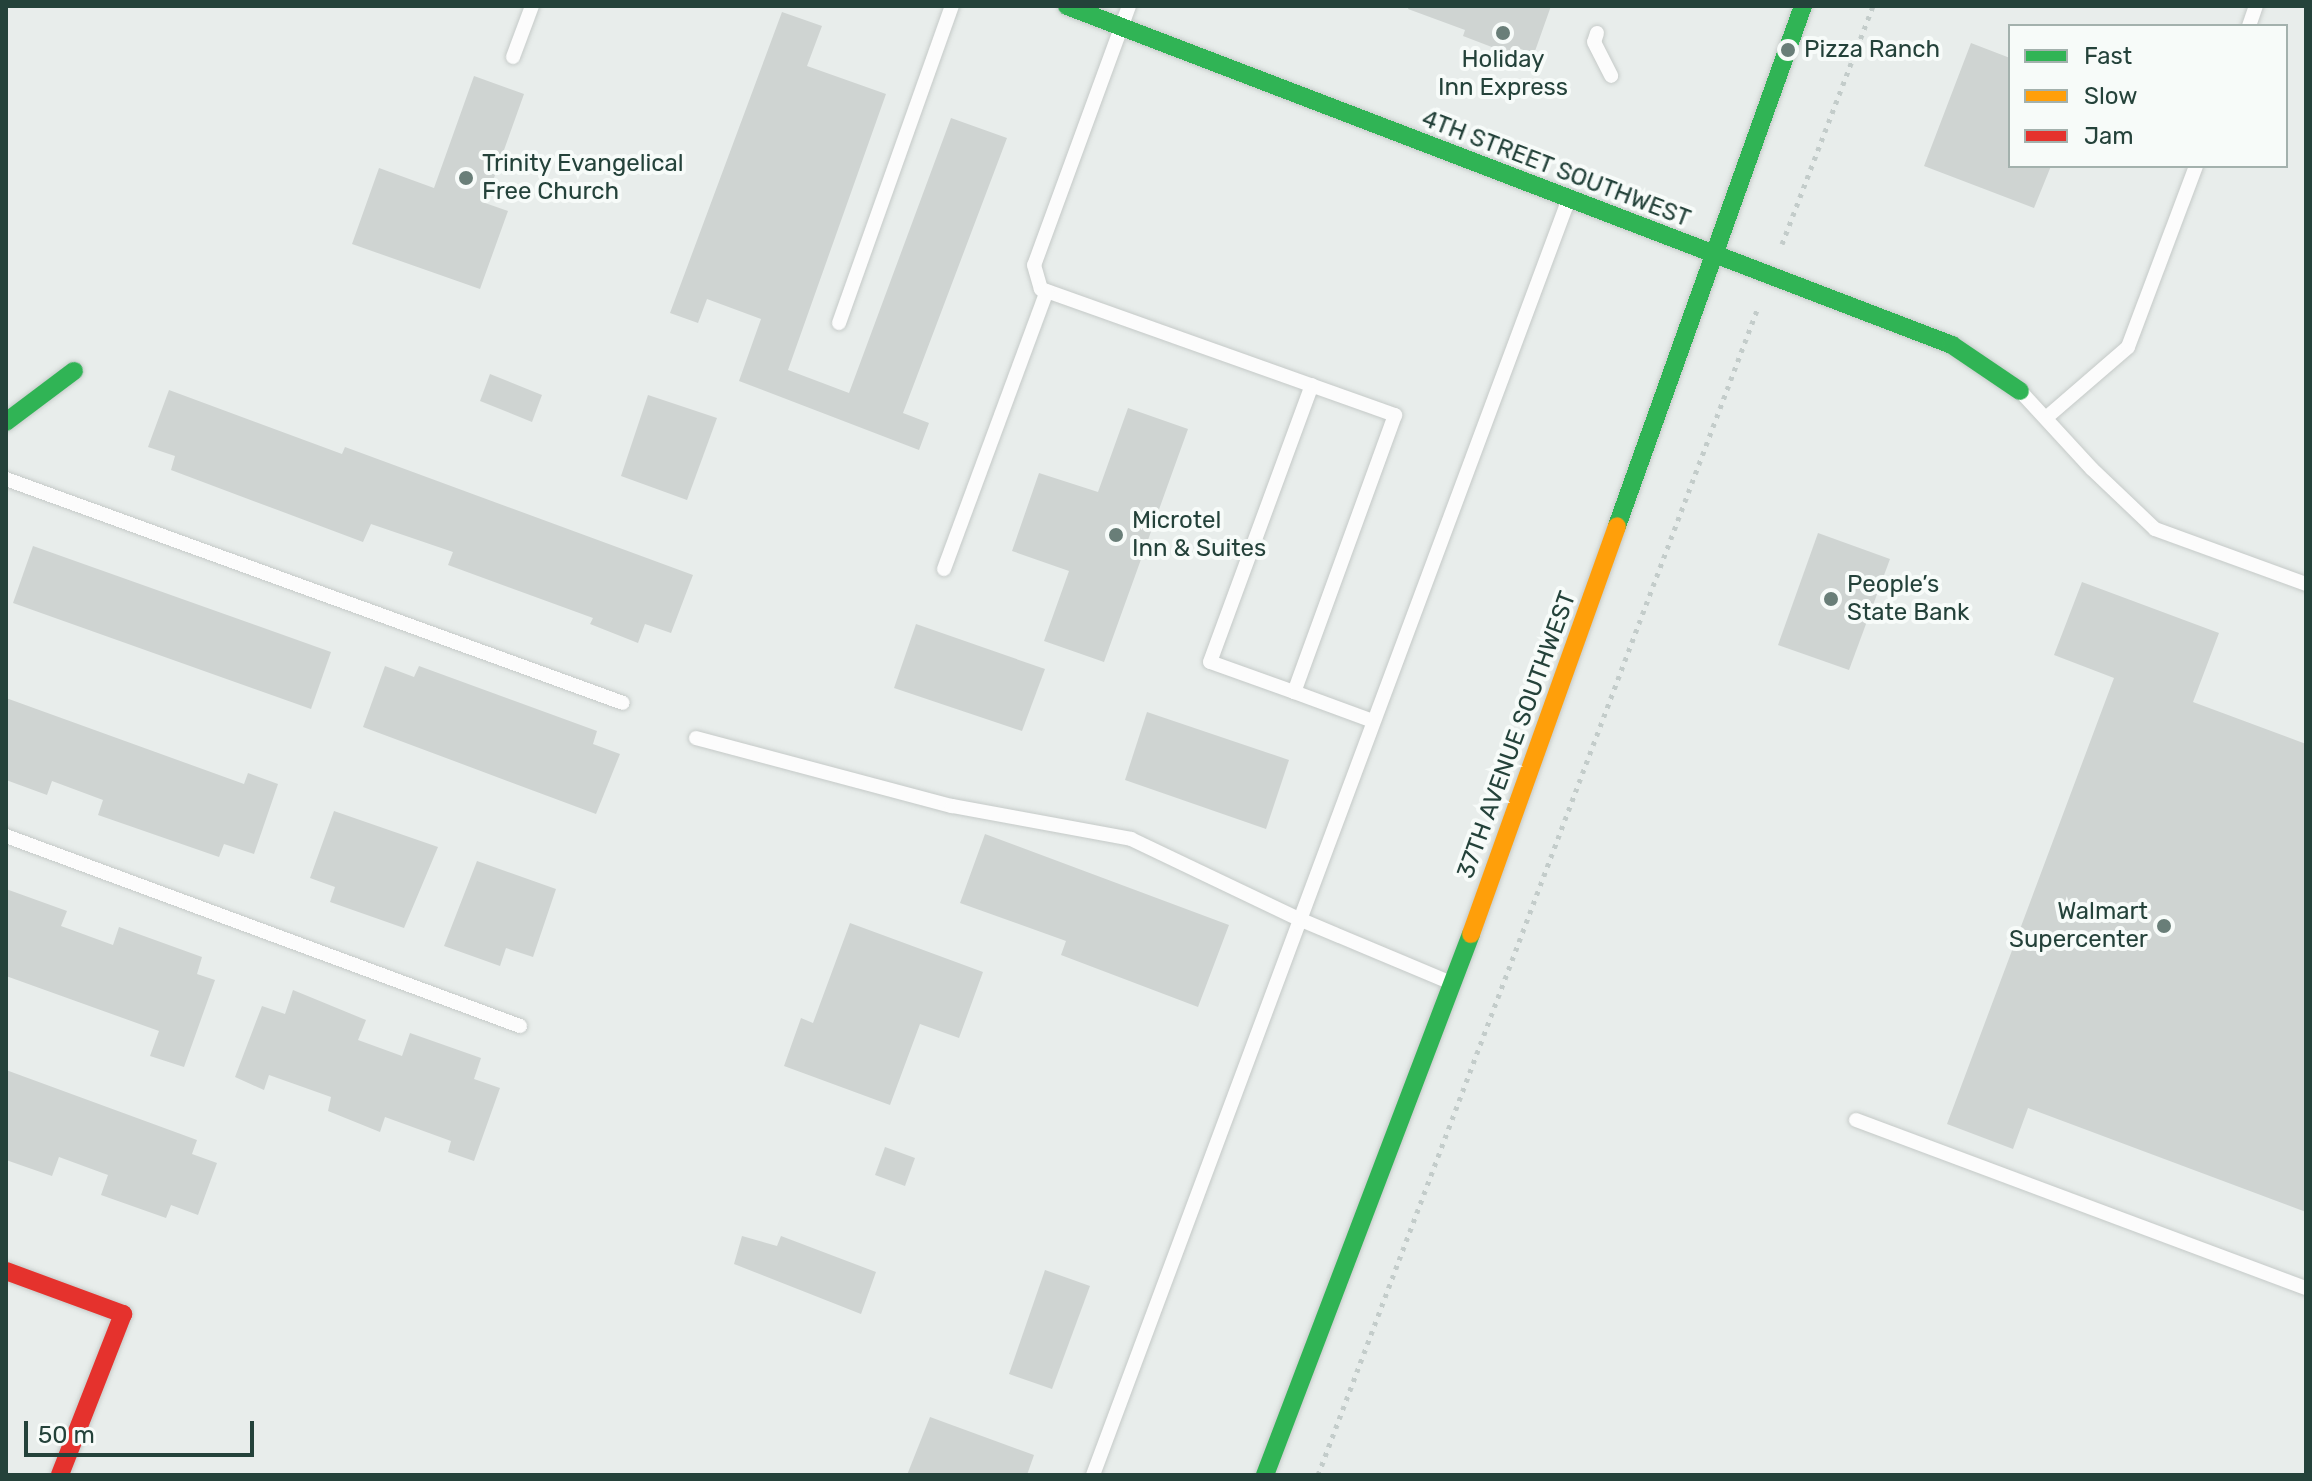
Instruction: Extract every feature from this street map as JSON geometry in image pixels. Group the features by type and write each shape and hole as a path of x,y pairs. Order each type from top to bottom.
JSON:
{"main road":[{"name":"4TH STREET SOUTHWEST","path":"1067,6 1715,257 1952,345 2020,391"},
{"name":"37TH AVENUE SOUTHWEST","path":"1265,1475 1453,984 1803,6"},
{"path":"6,422 74,371"},
{"path":"6,1271 123,1314 60,1475"}],"lane":[{"path":"513,57 532,6"},
{"path":"839,323 952,6"},
{"path":"1129,6 1034,265 1041,289 1395,415 1294,692"},
{"path":"1597,33 1594,42 1611,76"},
{"path":"2047,417 2128,347 2195,168"},
{"path":"1093,1475 1569,200"},
{"path":"944,569 1047,291"},
{"path":"1312,385 1210,662 1373,721"},
{"path":"2020,391 2092,469 2155,529 2306,584"},
{"path":"6,479 623,703"},
{"path":"696,738 952,806 1131,839 1299,919 1453,984"},
{"path":"6,836 520,1026"},
{"path":"1856,1120 2306,1288"}],"path":[{"path":"1790,223 1873,6"},
{"path":"1318,1475 1746,337"}],"building":[{"name":"Holiday Inn Express","path":"1409,6 1551,6 1534,54 1513,46 1510,54 1463,36 1465,30 1408,9"},
{"path":"782,12 822,26 807,66 886,94 788,370 849,393 951,118 1007,138 903,413 929,423 919,450 739,381 761,319 707,299 698,323 670,313"},
{"path":"1971,43 2008,57 2008,168 2050,168 2034,208 1924,166"},
{"name":"Trinity Evangelical Free Church","path":"474,76 524,94 485,203 508,211 480,289 352,244 379,168 434,188"},
{"path":"490,374 542,395 532,422 480,401"},
{"path":"169,390 342,454 345,447 693,575 671,633 645,624 638,643 590,624 593,618 448,565 453,552 371,524 363,542 171,470 175,456 148,447"},
{"path":"648,395 717,418 687,500 621,476"},
{"name":"Microtel Inn & Suites","path":"1128,408 1188,429 1104,662 1044,641 1069,571 1012,551 1039,473 1098,492"},
{"path":"1818,533 1890,559 1849,670 1778,645"},
{"path":"33,546 331,652 311,709 13,603"},
{"name":"Walmart Supercenter","path":"2082,582 2219,633 2193,702 2306,744 2306,1212 2028,1108 2013,1149 1947,1124 2114,678 2054,655"},
{"path":"916,624 1045,669 1022,731 894,688"},
{"path":"385,666 414,677 419,666 597,731 593,744 620,754 596,814 363,727"},
{"path":"6,698 244,784 248,773 278,784 254,854 224,844 219,857 98,815 103,800 52,781 47,795 6,780"},
{"path":"1147,712 1289,760 1266,829 1125,780"},
{"path":"334,811 438,847 404,928 330,902 335,887 310,878"},
{"path":"985,834 1229,925 1198,1007 1061,955 1066,941 960,903"},
{"path":"477,861 556,889 533,957 506,948 500,966 444,946"},
{"path":"6,889 67,911 61,926 113,945 119,927 202,957 197,974 215,980 184,1067 150,1056 159,1031 6,976"},
{"path":"850,923 983,972 959,1038 920,1024 890,1105 784,1066 801,1018 813,1023"},
{"path":"293,990 366,1020 358,1040 402,1056 410,1033 481,1058 474,1079 500,1088 474,1161 448,1152 451,1141 385,1117 380,1132 328,1111 331,1097 269,1075 264,1090 235,1077 262,1006 285,1014"},
{"path":"6,1070 197,1140 192,1154 217,1163 198,1215 171,1205 166,1218 101,1195 108,1175 59,1157 52,1176 6,1160"},
{"path":"885,1147 915,1158 905,1186 875,1175"},
{"path":"742,1236 777,1246 781,1236 876,1272 861,1314 734,1264"},
{"path":"1045,1270 1090,1286 1052,1389 1009,1374"},
{"path":"930,1417 1034,1455 1027,1475 907,1475"}],"traffic: fast":[{"path":"1067,6 1952,345 2020,391"},
{"path":"1617,526 1803,6"},
{"path":"6,422 74,371"},
{"path":"1265,1475 1471,934"}],"traffic: slow":[{"path":"1471,934 1617,526"}],"traffic: jam":[{"path":"6,1271 123,1314 60,1475"}],"place":[{"name":"Holiday Inn Express","path":"1503,33"},
{"name":"Pizza Ranch","path":"1788,50"},
{"name":"Trinity Evangelical Free Church","path":"466,178"},
{"name":"Microtel Inn & Suites","path":"1116,535"},
{"name":"People’s State Bank","path":"1831,599"},
{"name":"Walmart Supercenter","path":"2164,926"}]}
